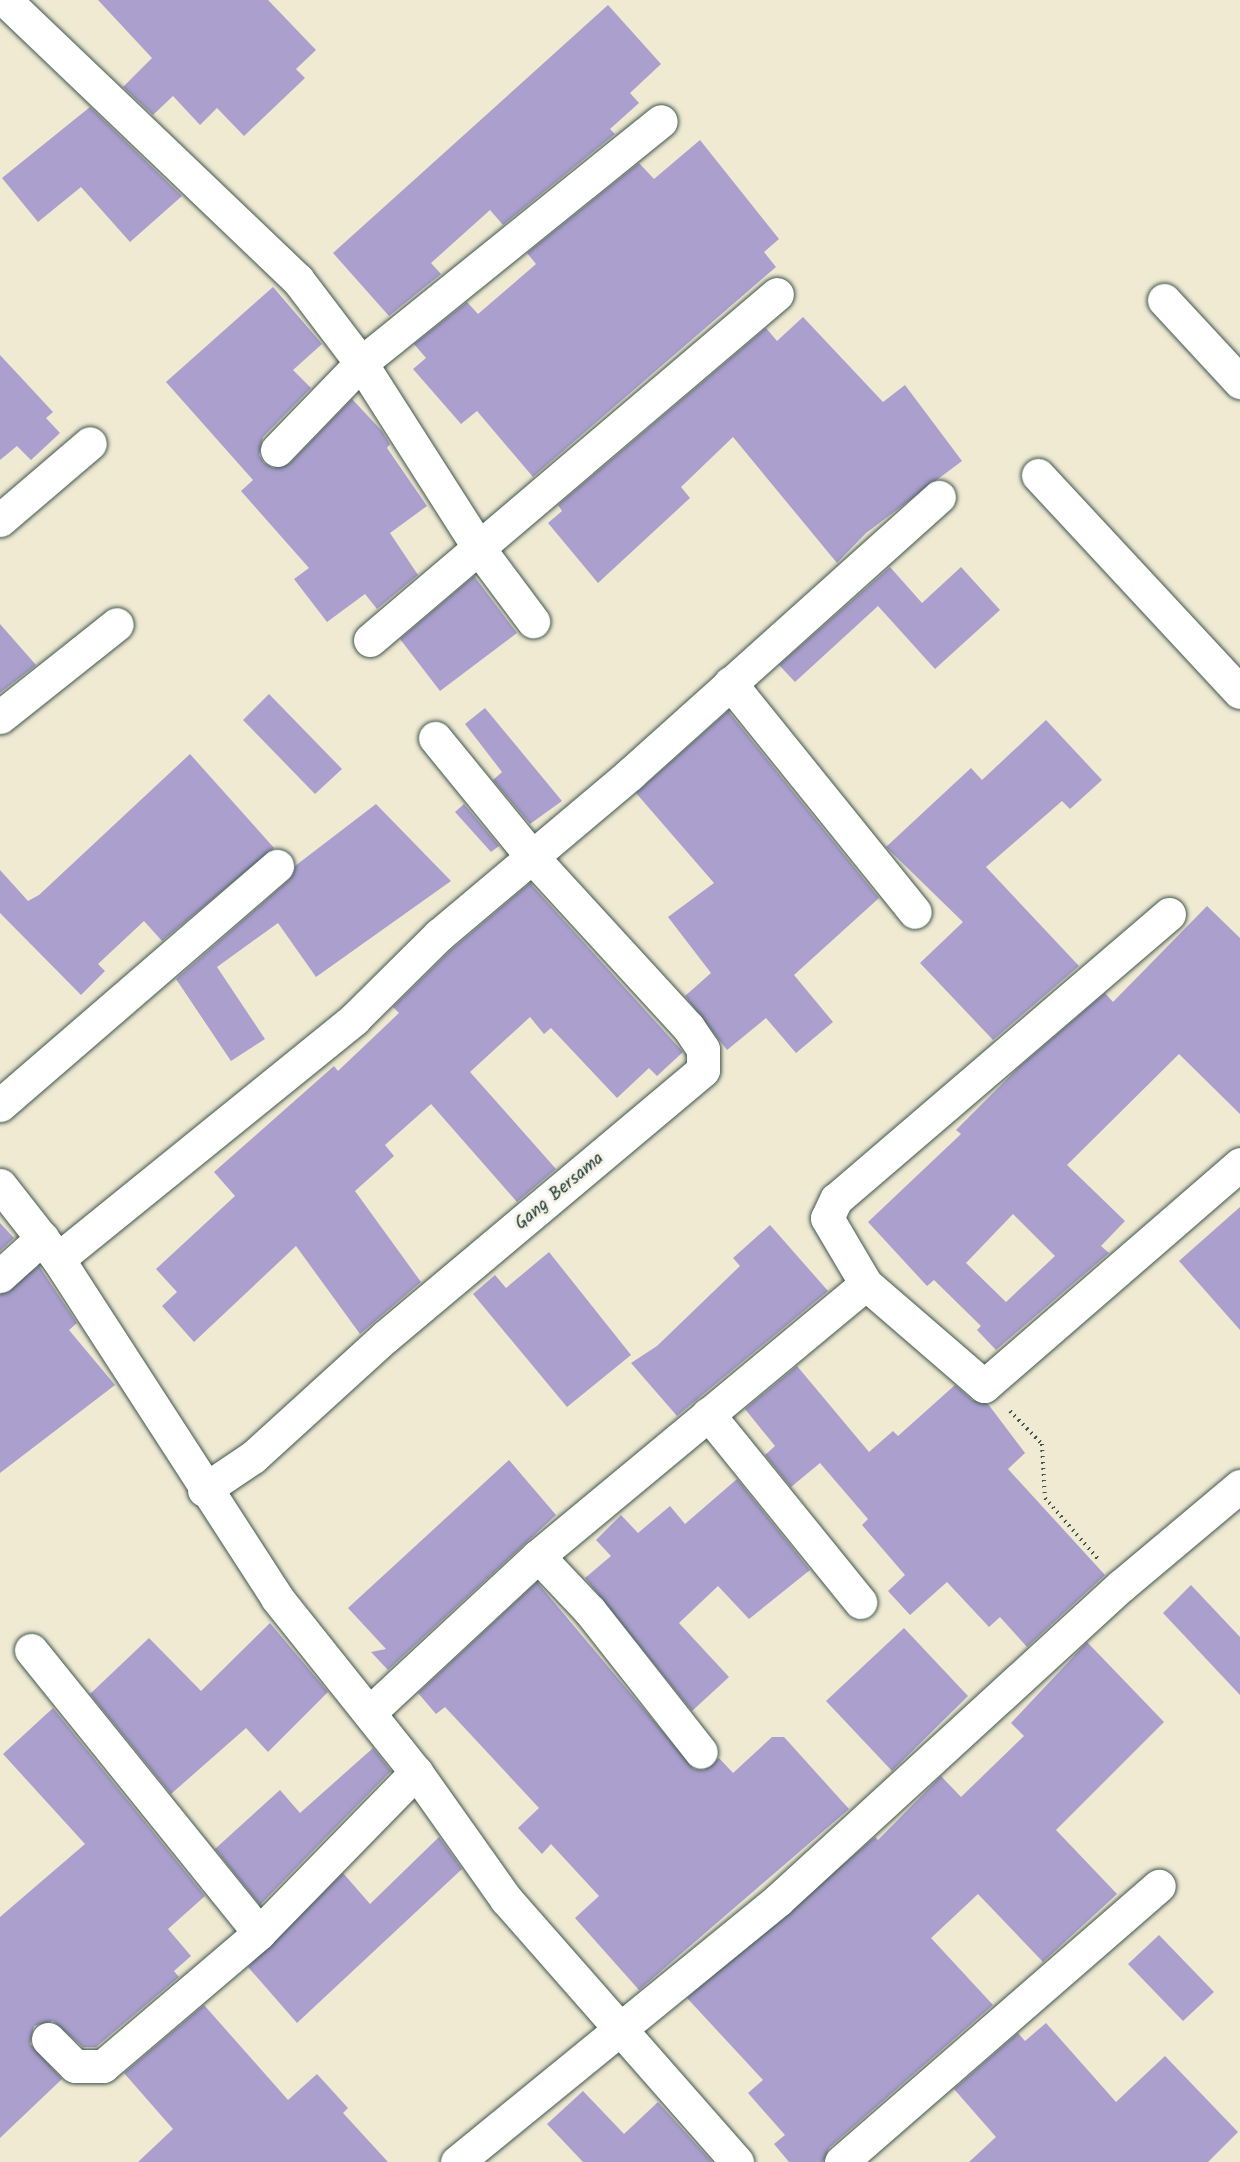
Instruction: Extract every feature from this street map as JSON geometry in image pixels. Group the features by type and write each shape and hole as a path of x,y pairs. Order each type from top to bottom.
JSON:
{"street":[{"path":"5,0 298,280 361,363 480,550 532,621"},
{"path":"277,450 361,363 661,121"},
{"path":"370,640 480,550 777,294"},
{"path":"1164,300 1240,382"},
{"path":"0,520 90,443"},
{"path":"1038,475 1240,692"},
{"path":"0,1276 50,1249 354,1019 439,935 533,858 939,497"},
{"path":"0,717 117,624"},
{"path":"730,682 915,912"},
{"name":"Gang Bersama","path":"204,1490 253,1457 385,1337 703,1070 703,1048 688,1027 533,858 435,738"},
{"path":"0,1105 277,866"},
{"path":"1170,914 836,1199 827,1218 866,1284 984,1386 1240,1164"},
{"path":"0,1185 50,1249 204,1490 277,1598 416,1772 506,1899 616,2028 737,2162"},
{"path":"370,1712 538,1556 866,1284"},
{"path":"708,1414 860,1602"},
{"path":"457,2162 616,2028 778,1900 1122,1585 1240,1486"},
{"path":"538,1556 590,1611 701,1752"},
{"path":"31,1650 259,1933"},
{"path":"48,2039 75,2066 103,2066 259,1933 416,1772"},
{"path":"841,2162 1159,1886"}],"path":[{"path":"984,1386 1041,1444 1045,1498 1054,1513 1122,1585"}],"building":[{"path":"98,0 268,0 316,50 296,69 305,78 244,136 217,108 200,125 173,96 153,115 123,87 152,58"},
{"path":"608,5 661,64 630,93 639,103 610,129 615,134 503,225 490,210 431,263 441,274 389,316 333,253"},
{"path":"90,107 182,196 130,242 81,187 38,222 2,178"},
{"path":"700,140 779,239 764,252 776,267 533,477 477,411 461,424 413,369 426,358 414,344 467,302 478,314 536,264 527,253 639,163 654,179"},
{"path":"273,287 322,344 293,370 311,388 263,437 259,455 264,463 273,468 290,463 352,399 382,431 390,444 387,448 427,506 390,533 418,575 377,609 365,594 327,622 294,579 309,568 241,491 253,480 166,382"},
{"path":"803,317 883,402 905,385 962,461 866,533 837,563 733,437 681,487 690,498 598,583 548,523 562,511 558,505 766,328 777,341"},
{"path":"0,355 53,412 46,418 60,433 31,460 17,446 0,460"},
{"path":"890,567 922,603 961,567 1000,610 935,669 878,606 795,682 779,665"},
{"path":"474,576 517,633 440,691 400,639"},
{"path":"0,624 36,665 0,693"},
{"path":"269,694 342,769 315,794 243,720"},
{"path":"485,708 562,801 530,824 493,780 502,772 465,724"},
{"path":"728,711 879,898 794,975 833,1022 796,1053 766,1018 727,1050 685,996 711,973 668,917 714,883 636,793"},
{"path":"1046,720 1102,780 1070,809 1062,801 986,867 1079,966 993,1040 920,963 963,922 886,847 971,768 982,780"},
{"path":"190,754 274,848 162,941 144,921 98,964 105,971 81,995 0,913 0,870 28,901 39,895"},
{"path":"376,804 451,881 316,977 278,923 217,967 265,1039 231,1061 176,979 289,880 295,866"},
{"path":"464,804 499,846 491,852 455,812"},
{"path":"530,883 683,1052 657,1076 649,1068 617,1098 551,1028 544,1034 530,1017 470,1072 556,1169 517,1202 431,1104 385,1145 394,1156 355,1191 421,1282 360,1334 296,1246 194,1342 162,1306 177,1292 156,1269 235,1196 214,1172 334,1066 338,1071 399,1013 393,1007 452,949"},
{"path":"1207,906 1240,938 1240,1114 1179,1054 1067,1165 1125,1221 1101,1246 1109,1253 996,1350 977,1330 981,1326 934,1280 927,1286 868,1222 961,1134 956,1130 1019,1067 1105,993 1113,1002","holes":["1013,1214 1055,1256 1006,1302 966,1263"]},
{"path":"1240,1207 1240,1330 1179,1261"},
{"path":"0,1223 14,1238 0,1251"},
{"path":"770,1225 828,1291 677,1416 631,1363 657,1346 740,1266 733,1258"},
{"path":"549,1252 631,1355 567,1407 473,1294 495,1275 506,1288"},
{"path":"39,1266 77,1323 69,1330 115,1385 0,1473 0,1294"},
{"path":"797,1366 869,1452 893,1431 898,1436 955,1385 972,1400 988,1404 1025,1453 1008,1469 1105,1575 1027,1647 1000,1617 989,1627 947,1582 910,1615 888,1591 905,1575 862,1525 868,1519 820,1463 791,1487 765,1455 775,1446 745,1409"},
{"path":"509,1460 556,1515 388,1670 371,1652 386,1649 348,1608"},
{"path":"737,1479 810,1570 749,1619 718,1586 679,1623 729,1677 692,1711 585,1578 611,1556 596,1540 621,1515 638,1533 670,1506 685,1524"},
{"path":"537,1582 694,1769 704,1770 719,1758 733,1773 772,1737 784,1737 849,1809 639,1990 575,1918 599,1896 551,1844 542,1854 518,1828 539,1808 445,1707 436,1714 418,1693"},
{"path":"1191,1585 1240,1637 1240,1695 1163,1613"},
{"path":"270,1623 328,1692 268,1752 246,1728 171,1794 90,1694 149,1638 201,1691"},
{"path":"904,1628 968,1696 892,1771 826,1701"},
{"path":"1087,1642 1164,1722 1056,1830 1117,1894 1043,1962 978,1894 931,1938 993,2005 829,2148 823,2162 789,2162 774,2144 785,2135 748,2093 763,2080 687,1998 875,1837 878,1840 941,1776 961,1797 1024,1736 1011,1723"},
{"path":"53,1708 205,1896 168,1929 191,1956 174,1971 179,1977 96,2047 83,2047 53,2021 34,2026 30,2044 62,2079 0,2138 0,1917 85,1844 3,1754"},
{"path":"373,1748 391,1771 260,1905 215,1849 280,1790 300,1813"},
{"path":"439,1837 462,1869 297,2023 248,1967 343,1873 370,1904"},
{"path":"1159,1935 1214,1992 1183,2021 1128,1964"},
{"path":"204,2005 288,2100 317,2074 348,2108 343,2113 388,2162 138,2162 173,2129 124,2073"},
{"path":"1046,2023 1116,2102 1165,2056 1238,2132 1208,2162 969,2162 996,2137 954,2089 1018,2033 1025,2041"},
{"path":"583,2091 624,2134 658,2102 712,2162 583,2162 547,2124"}]}
